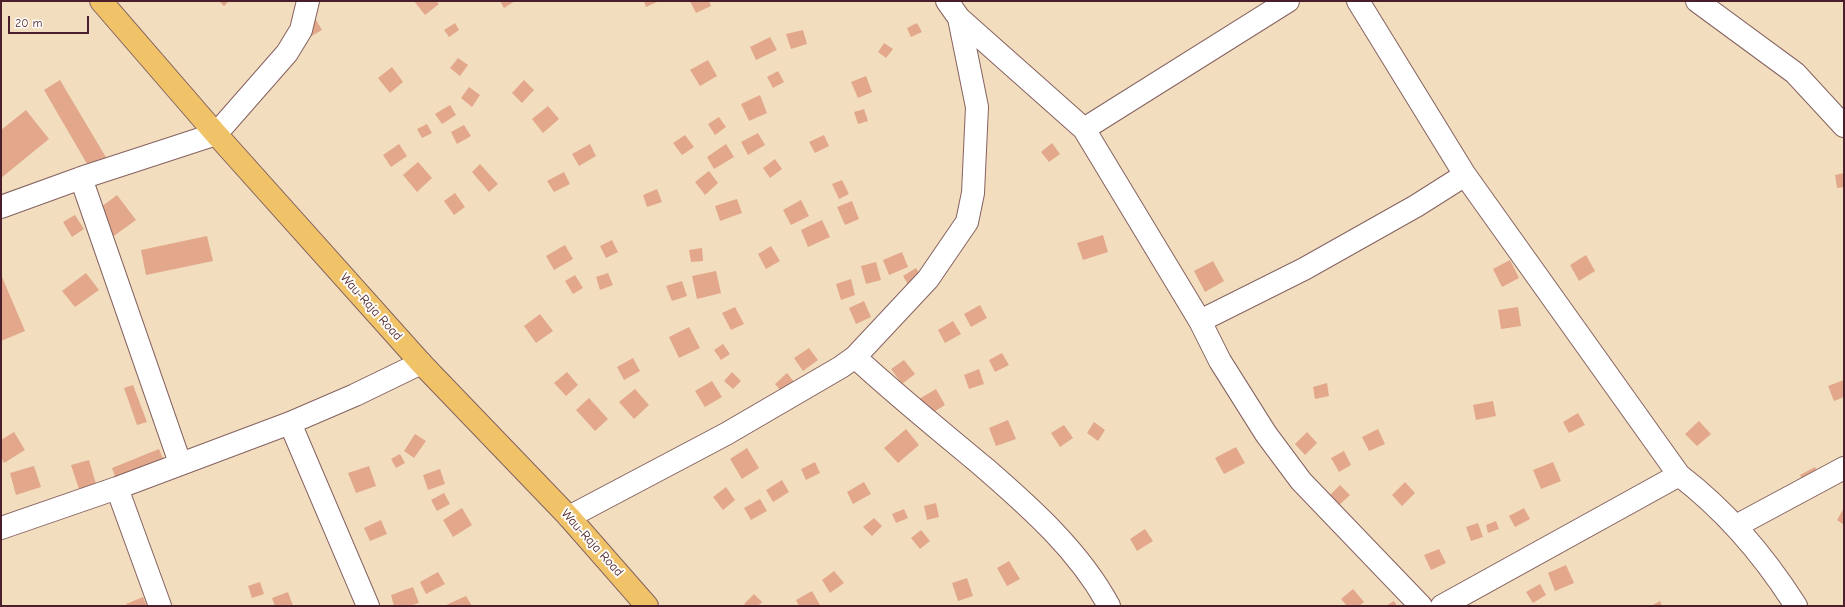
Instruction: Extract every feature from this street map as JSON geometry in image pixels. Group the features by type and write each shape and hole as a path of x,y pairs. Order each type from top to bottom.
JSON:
{"main road":[{"name":"Wau-Raja Road","path":"101,1 216,134 421,364 569,517 648,606"}],"street":[{"path":"1,207 81,178 216,134 287,53 301,30 308,1"},
{"path":"1084,129 1288,1"},
{"path":"1358,1 1465,175 1679,475 1706,497 1736,526 1779,579 1796,606"},
{"path":"1697,1 1795,73 1844,126"},
{"path":"953,10 1084,129 1200,320 1220,361 1262,427 1301,481 1421,606"},
{"path":"569,517 726,434 841,367 855,357 928,279 967,222 974,193 977,107 953,10"},
{"path":"1200,320 1304,269 1416,206 1465,175"},
{"path":"81,178 180,463"},
{"path":"855,357 1020,499 1065,544 1109,606"},
{"path":"1,528 117,488 290,422 355,396 421,364"},
{"path":"290,422 368,606"},
{"path":"1736,526 1844,468"},
{"path":"1442,606 1679,475"},
{"path":"117,488 160,606"}],"building":[{"path":"219,1 229,1 224,6"},
{"path":"414,1 436,1 439,4 425,15"},
{"path":"500,1 515,1 504,8"},
{"path":"644,1 659,1 646,7"},
{"path":"690,1 709,1 711,6 696,13"},
{"path":"315,18 322,30 310,37 303,26"},
{"path":"455,23 459,30 449,37 444,30"},
{"path":"917,23 922,32 911,37 907,28"},
{"path":"803,30 807,44 791,49 786,34"},
{"path":"770,37 777,50 756,60 750,47"},
{"path":"884,43 893,49 886,58 878,52"},
{"path":"458,58 468,65 460,76 450,68"},
{"path":"708,60 717,76 700,86 690,70"},
{"path":"392,67 403,82 390,93 378,78"},
{"path":"778,71 784,82 773,88 767,77"},
{"path":"866,76 872,92 858,98 851,82"},
{"path":"60,80 107,159 90,169 44,90"},
{"path":"524,80 534,90 522,103 512,93"},
{"path":"469,87 480,95 472,107 461,98"},
{"path":"760,95 767,113 749,121 741,104"},
{"path":"450,105 456,115 442,124 435,114"},
{"path":"548,106 559,119 543,133 532,119"},
{"path":"864,109 868,121 858,124 854,112"},
{"path":"26,110 49,139 1,178 1,130"},
{"path":"719,117 726,127 715,135 708,124"},
{"path":"427,124 432,133 422,138 417,129"},
{"path":"464,125 471,136 457,144 451,132"},
{"path":"758,133 765,145 748,155 741,142"},
{"path":"685,135 694,147 682,155 673,143"},
{"path":"824,135 829,146 815,153 809,142"},
{"path":"1052,143 1060,154 1049,162 1041,152"},
{"path":"399,144 407,156 391,167 383,155"},
{"path":"590,144 596,156 579,166 572,154"},
{"path":"726,144 734,157 714,169 707,157"},
{"path":"775,159 782,169 770,178 763,168"},
{"path":"418,162 432,178 417,192 403,175"},
{"path":"480,164 498,184 489,192 472,172"},
{"path":"709,171 718,183 705,195 695,182"},
{"path":"564,172 570,184 554,192 547,181"},
{"path":"1844,173 1844,187 1837,188 1835,175"},
{"path":"842,180 849,194 839,199 832,184"},
{"path":"657,189 662,202 647,207 643,195"},
{"path":"455,193 465,207 454,215 444,201"},
{"path":"117,195 136,220 111,238 93,213"},
{"path":"737,199 742,213 720,221 715,206"},
{"path":"801,200 809,216 791,225 783,210"},
{"path":"852,201 859,219 845,225 837,207"},
{"path":"75,215 84,229 72,237 63,222"},
{"path":"822,220 830,237 808,247 801,230"},
{"path":"1103,235 1108,252 1083,260 1077,243"},
{"path":"207,236 213,261 146,275 141,250"},
{"path":"612,240 618,252 606,258 600,246"},
{"path":"565,245 573,259 554,270 546,256"},
{"path":"771,246 780,261 766,269 758,254"},
{"path":"702,248 703,261 691,262 689,250"},
{"path":"902,252 908,267 889,275 883,260"},
{"path":"1586,255 1595,271 1579,281 1570,265"},
{"path":"1510,260 1519,278 1502,287 1493,269"},
{"path":"1213,261 1224,281 1205,292 1194,271"},
{"path":"876,262 881,280 866,284 861,266"},
{"path":"916,268 922,278 909,286 903,276"},
{"path":"716,271 721,293 697,299 692,276"},
{"path":"86,273 99,290 75,307 62,291"},
{"path":"608,273 613,285 600,290 596,277"},
{"path":"575,275 583,288 573,294 565,281"},
{"path":"2,277 25,331 1,341 1,278"},
{"path":"851,279 855,295 841,300 836,284"},
{"path":"682,281 687,296 672,301 666,286"},
{"path":"864,301 871,317 856,324 849,308"},
{"path":"980,305 987,318 971,327 964,314"},
{"path":"735,307 744,324 731,330 722,313"},
{"path":"1518,307 1521,326 1501,329 1498,310"},
{"path":"540,314 553,331 536,343 524,326"},
{"path":"953,321 961,334 945,343 938,330"},
{"path":"689,327 700,348 679,358 669,337"},
{"path":"723,344 730,354 721,360 714,350"},
{"path":"809,348 818,360 803,371 794,358"},
{"path":"1002,353 1009,365 995,372 989,360"},
{"path":"633,358 640,371 624,380 617,367"},
{"path":"904,360 915,374 902,384 891,369"},
{"path":"979,369 984,384 969,389 964,375"},
{"path":"567,372 578,385 566,396 554,383"},
{"path":"732,372 741,381 733,389 724,381"},
{"path":"787,373 795,383 783,393 775,384"},
{"path":"1844,380 1844,397 1834,401 1828,386"},
{"path":"712,381 722,397 705,407 695,391"},
{"path":"1327,383 1329,396 1315,399 1313,387"},
{"path":"133,385 147,422 137,425 124,388"},
{"path":"635,389 649,405 634,419 619,402"},
{"path":"936,389 945,405 929,415 919,399"},
{"path":"589,398 608,419 595,431 576,410"},
{"path":"1493,401 1496,416 1476,420 1473,405"},
{"path":"1578,413 1585,425 1569,433 1563,422"},
{"path":"1008,420 1016,439 996,446 989,428"},
{"path":"1699,421 1711,434 1697,446 1685,434"},
{"path":"1094,422 1105,430 1098,441 1087,433"},
{"path":"1064,425 1073,438 1060,447 1051,433"},
{"path":"906,429 919,445 898,463 884,448"},
{"path":"1378,429 1385,444 1369,451 1362,437"},
{"path":"14,432 25,450 4,463 1,457 1,440"},
{"path":"1307,432 1317,443 1305,455 1295,444"},
{"path":"415,434 426,441 414,458 404,451"},
{"path":"1236,447 1245,463 1224,474 1215,458"},
{"path":"747,448 759,468 742,479 730,459"},
{"path":"159,449 167,468 119,487 112,468"},
{"path":"1344,451 1351,465 1339,472 1331,458"},
{"path":"400,454 405,463 396,468 391,459"},
{"path":"89,460 96,484 79,489 71,465"},
{"path":"815,462 820,473 806,480 801,469"},
{"path":"1553,462 1561,481 1541,489 1533,470"},
{"path":"34,466 41,487 16,495 10,473"},
{"path":"369,466 376,486 356,493 348,473"},
{"path":"1815,467 1820,477 1805,485 1800,475"},
{"path":"440,469 445,484 428,490 423,475"},
{"path":"782,480 789,492 773,502 766,490"},
{"path":"864,482 871,494 853,504 847,492"},
{"path":"1405,482 1415,493 1402,506 1392,495"},
{"path":"1340,485 1350,495 1336,508 1327,498"},
{"path":"726,487 735,500 723,510 713,497"},
{"path":"444,493 450,504 437,511 431,500"},
{"path":"760,499 767,511 751,520 744,508"},
{"path":"936,503 939,517 927,520 924,506"},
{"path":"462,508 472,525 453,537 443,520"},
{"path":"1524,508 1530,519 1515,527 1509,516"},
{"path":"1844,508 1844,525 1837,520"},
{"path":"904,509 908,518 896,523 892,514"},
{"path":"874,518 882,526 872,536 863,527"},
{"path":"381,520 387,534 370,541 364,528"},
{"path":"1496,521 1499,529 1488,533 1486,525"},
{"path":"1478,523 1483,537 1471,541 1466,527"},
{"path":"1145,529 1153,541 1137,551 1130,539"},
{"path":"921,530 930,541 920,549 911,538"},
{"path":"1439,549 1446,563 1431,570 1424,555"},
{"path":"1009,561 1020,579 1007,586 997,568"},
{"path":"1566,565 1574,583 1555,591 1548,573"},
{"path":"834,571 844,583 830,593 822,580"},
{"path":"438,572 445,584 426,594 420,582"},
{"path":"967,578 973,596 958,601 952,583"},
{"path":"260,582 264,594 252,598 248,586"},
{"path":"1540,584 1546,595 1533,603 1526,592"},
{"path":"413,587 419,603 409,606 394,606 391,595"},
{"path":"1353,589 1364,602 1359,606 1347,606 1341,599"},
{"path":"812,591 820,605 799,606 796,600"},
{"path":"288,592 293,606 275,606 272,598"},
{"path":"754,594 762,602 758,606 746,606 744,604"},
{"path":"466,596 472,606 444,606"},
{"path":"143,597 147,606 127,606 126,604"},
{"path":"1394,601 1397,606 1386,606"},
{"path":"1660,601 1662,606 1651,606"}]}
